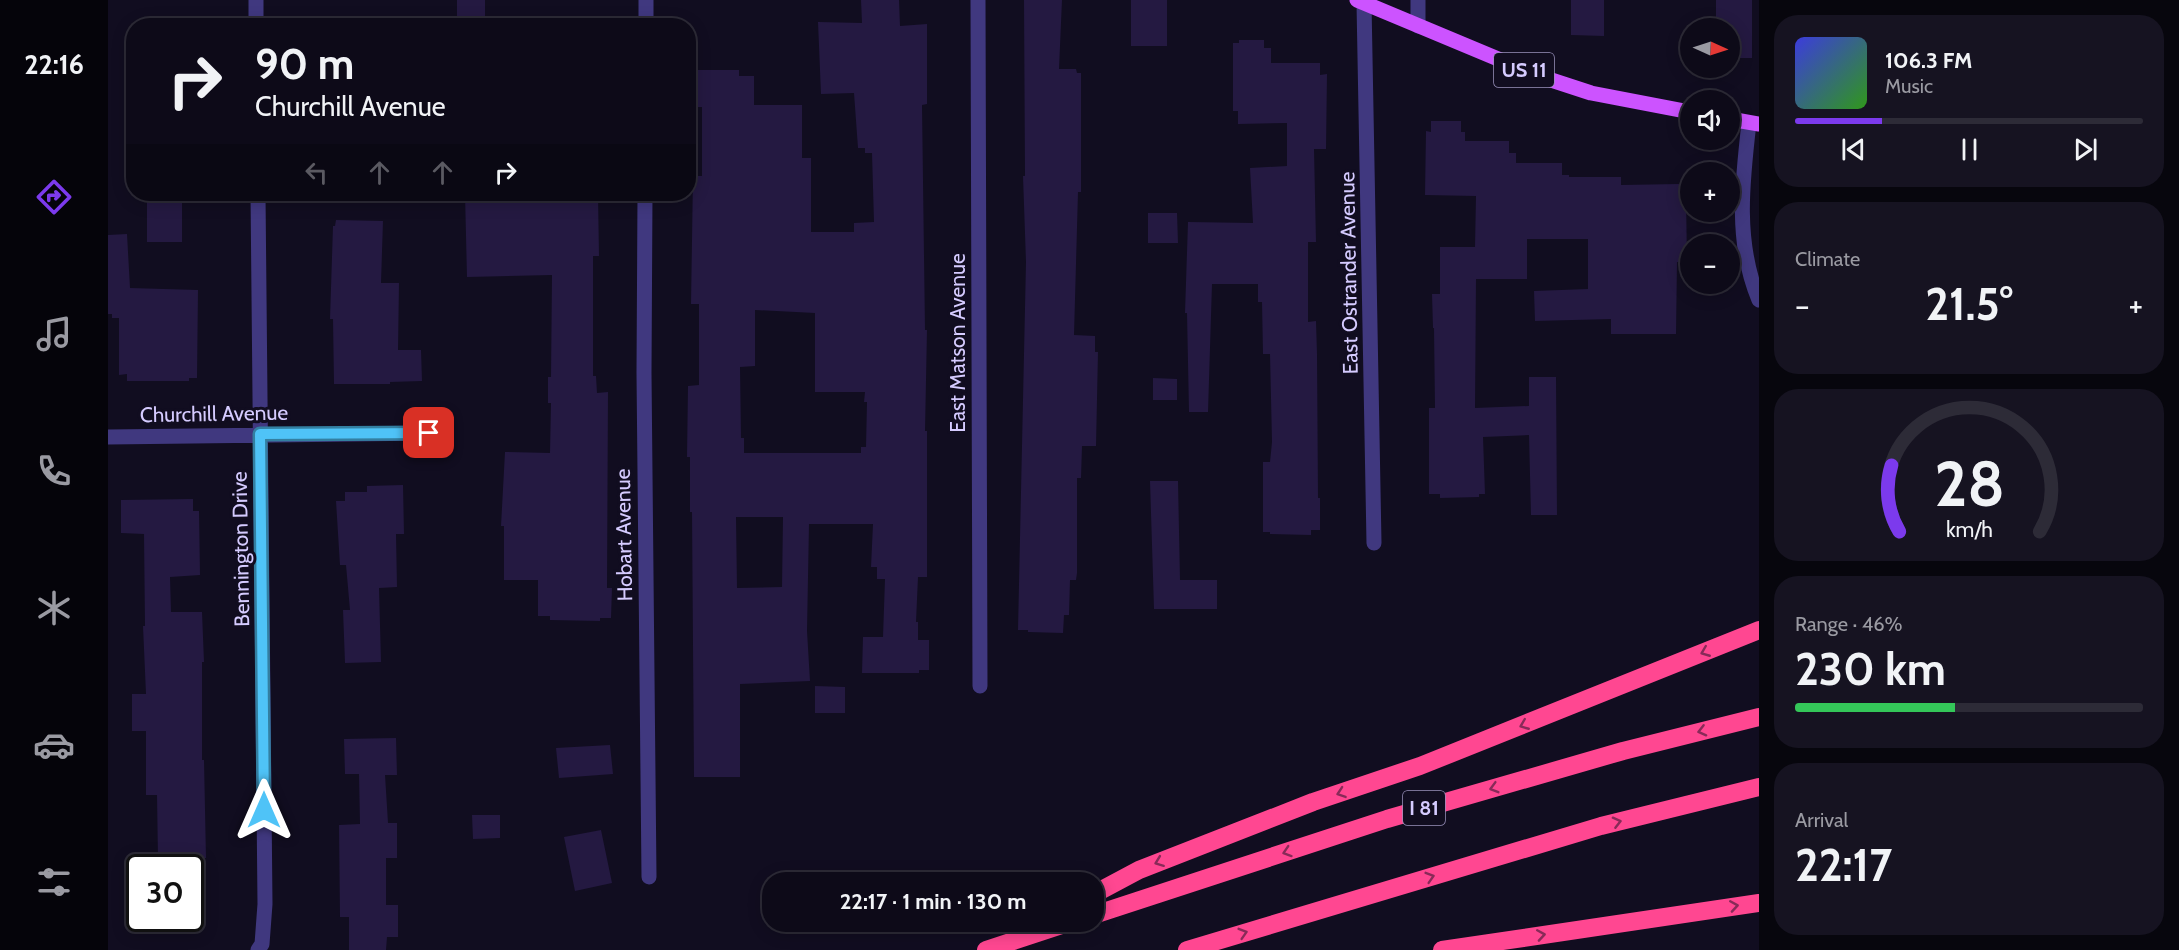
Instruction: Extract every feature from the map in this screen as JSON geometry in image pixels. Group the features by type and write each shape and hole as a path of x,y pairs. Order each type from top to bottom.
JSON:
{"highway":[{"path":"1104,889 1139,870 1313,802 1420,766 1759,630"},
{"name":"I 81","path":"1104,912 1387,819 1623,751 1759,717"},
{"path":"1187,950 1601,826 1759,787"},
{"path":"1442,950 1759,903"},
{"path":"990,949 1022,932"},
{"path":"990,949 1041,932"}],"main road":[{"name":"US 11","path":"1361,2 1539,76 1591,93 1680,110"}],"street":[{"path":"256,0 256,18"},
{"path":"646,0 646,18"},
{"name":"East Matson Avenue","path":"978,0 980,686"},
{"path":"1418,0 1418,26"},
{"name":"East Ostrander Avenue","path":"1361,2 1374,543"},
{"path":"1754,124 1742,189 1745,254 1749,277 1759,300"},
{"name":"Bennington Drive","path":"258,201 265,904 262,944 258,950"},
{"name":"Hobart Avenue","path":"645,201 644,373 649,877"},
{"name":"Churchill Avenue","path":"108,437 429,433"}],"building":[{"path":"457,0 485,0 485,18 457,18"},
{"path":"861,0 899,0 900,26 927,24 927,104 922,105 925,330 927,330 925,431 927,431 927,577 918,577 916,622 918,622 918,640 929,640 929,670 919,670 919,673 862,673 863,637 883,637 885,579 877,579 877,567 871,567 873,524 809,524 807,631 810,681 740,684 740,777 694,777 692,512 690,512 690,457 687,457 688,386 699,385 699,304 691,304 693,201 696,201 696,176 702,176 702,107 696,107 696,70 739,70 739,76 754,76 754,105 802,105 802,158 811,158 811,232 854,232 854,223 874,222 872,153 865,153 865,148 858,148 854,93 821,94 818,22 862,23","holes":["755,310 815,313 815,392 865,392 864,402 867,402 866,447 861,447 861,453 744,453 744,438 741,438 740,367 755,366","736,517 783,517 782,587 737,588"]},
{"path":"1024,0 1062,0 1059,69 1076,69 1077,73 1081,73 1081,192 1078,192 1074,335 1095,336 1095,352 1098,352 1096,446 1082,446 1081,478 1077,478 1077,573 1076,580 1070,580 1069,615 1064,615 1063,633 1018,630 1026,262 1023,176 1025,176"},
{"path":"1131,0 1167,0 1167,46 1131,46"},
{"path":"1571,0 1604,0 1604,36 1571,35"},
{"path":"1716,0 1752,0 1752,58 1740,58 1740,18 1716,18"},
{"path":"1239,40 1264,40 1264,48 1271,48 1271,63 1320,63 1320,75 1327,74 1326,149 1314,149 1316,242 1308,242 1308,322 1316,321 1318,498 1320,498 1320,530 1311,530 1311,535 1263,532 1263,462 1270,462 1272,442 1270,354 1263,354 1262,302 1258,302 1258,284 1212,284 1208,412 1189,412 1187,313 1185,313 1188,222 1253,223 1250,168 1287,166 1287,123 1238,124 1238,111 1233,111 1233,43 1239,43"},
{"path":"1431,121 1461,121 1461,132 1465,132 1465,141 1509,141 1509,153 1516,153 1516,163 1562,163 1562,175 1621,177 1621,185 1679,184 1680,222 1686,222 1687,234 1680,234 1680,262 1677,262 1676,334 1611,334 1611,319 1535,321 1534,291 1588,289 1588,239 1527,239 1527,279 1476,279 1475,408 1529,406 1529,377 1556,377 1557,515 1531,515 1529,435 1483,437 1485,494 1479,494 1479,497 1440,498 1440,494 1429,494 1429,408 1435,408 1432,294 1440,294 1440,247 1475,247 1476,196 1425,195 1426,131 1431,132"},
{"path":"147,201 182,201 182,242 147,242"},
{"path":"465,201 598,201 599,256 593,256 593,376 596,376 597,393 608,392 607,588 612,588 611,618 600,618 600,621 550,620 550,616 538,616 538,580 504,580 504,526 501,526 505,452 550,453 551,403 548,403 548,377 551,377 552,275 467,277"},
{"path":"1148,213 1177,213 1178,243 1148,243"},
{"path":"336,220 383,221 381,283 399,283 398,350 421,350 422,381 390,382 390,384 334,384 333,319 330,319 333,226"},
{"path":"127,234 130,288 198,290 197,378 189,378 189,381 127,381 127,374 119,375 119,318 112,318 112,314 108,314 108,235"},
{"path":"1153,378 1177,379 1177,400 1153,400"},
{"path":"1150,481 1178,481 1180,580 1217,580 1217,609 1154,609"},
{"path":"403,485 404,534 396,534 397,587 379,588 381,662 345,663 343,610 350,610 346,565 340,565 336,501 345,501 345,492 367,492 367,486"},
{"path":"193,499 193,511 199,511 200,575 170,577 171,612 202,612 204,662 202,662 202,760 204,760 206,858 204,858 204,854 158,854 157,795 146,795 146,731 132,731 132,694 146,694 143,626 145,626 144,534 121,533 121,500"},
{"path":"815,686 845,687 845,713 815,713"},
{"path":"396,738 397,775 385,775 388,823 397,823 397,858 386,858 386,905 398,905 398,937 387,937 386,950 349,950 349,917 340,917 339,825 360,824 359,774 345,774 344,739"},
{"path":"610,745 613,774 559,778 556,748"},
{"path":"472,815 500,815 500,838 473,839"},
{"path":"601,830 612,883 575,891 564,837"}],"route":[{"path":"264,810 260,434 429,433"}]}
